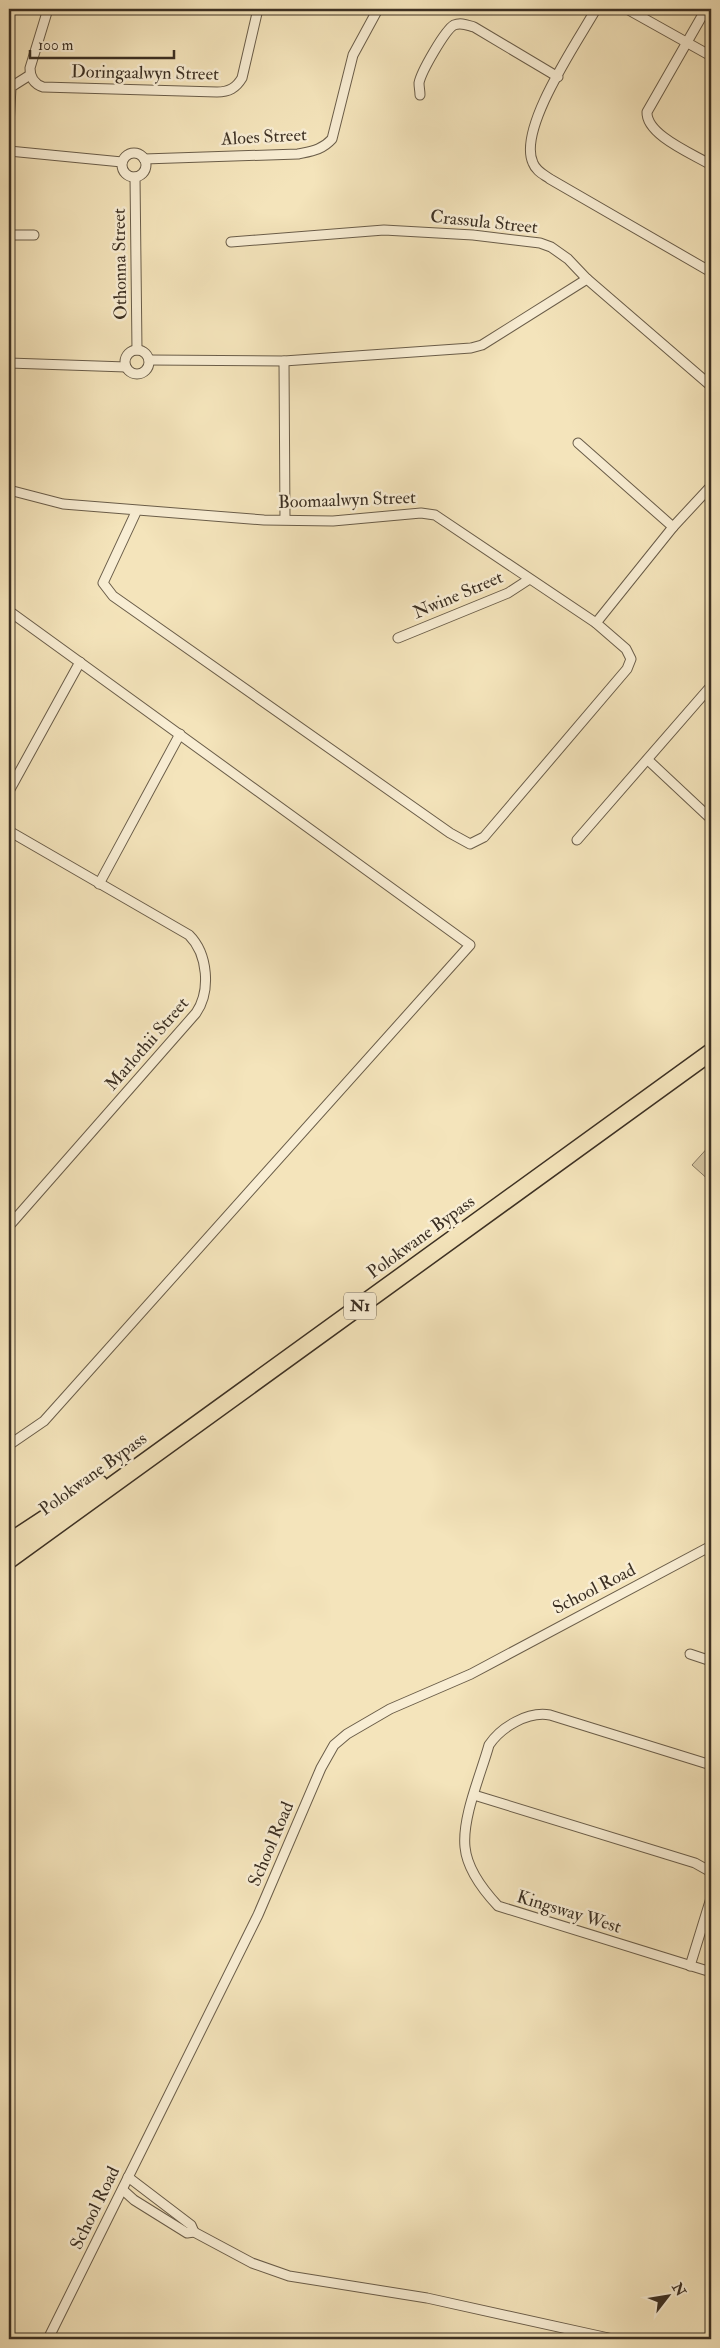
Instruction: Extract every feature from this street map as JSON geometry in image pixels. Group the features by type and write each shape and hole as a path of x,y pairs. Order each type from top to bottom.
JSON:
{"highway":[{"name":"Polokwane Bypass","path":"9,1560 711,1052"},
{"path":"9,1542 89,1488 100,1482 118,1480"}],"street":[{"path":"9,127 11,87 32,78 30,68 48,9"},
{"name":"Doringaalwyn Street","path":"32,78 43,87 230,90 238,85 242,78 258,9"},
{"name":"Aloes Street","path":"144,159 298,154 318,150 327,145 332,139 353,55 378,9"},
{"path":"596,9 537,114 532,130 530,153 537,171 711,272"},
{"path":"627,9 711,56"},
{"path":"706,9 647,112 647,117 654,130 663,137 711,164"},
{"path":"420,95 419,83 446,32 454,25 462,23 474,27 558,77"},
{"path":"9,152 122,162"},
{"path":"134,153 144,159 144,171 135,177 124,173 122,162 126,155 134,153"},
{"name":"Othonna Street","path":"135,177 138,350"},
{"name":"Crassula Street","path":"231,242 384,230 523,240 551,247 568,259 587,279 711,386"},
{"path":"9,235 34,235"},
{"path":"149,360 284,361 471,348 482,345 587,279"},
{"path":"9,363 126,367 134,374 142,373 148,368 149,360 145,353 138,350 127,355 126,367"},
{"path":"284,361 285,519"},
{"path":"578,443 673,527"},
{"path":"596,623 673,527 711,486"},
{"name":"Boomaalwyn Street","path":"9,490 63,504 264,520 333,521 421,513 435,515 528,580 596,623 626,650 630,659 627,669 484,837 470,844 450,833 113,596 103,583 137,510"},
{"name":"Nwine Street","path":"398,638 508,593 528,580"},
{"path":"9,611 470,945 44,1422 9,1445"},
{"path":"9,791 80,662"},
{"path":"577,840 711,686"},
{"path":"99,884 180,734"},
{"path":"648,760 711,819"},
{"name":"Marlothii Street","path":"9,831 182,930 195,941 201,953 206,984 203,1002 9,1226"},
{"name":"School Road","path":"48,2339 258,1916 321,1768 334,1744 347,1734 390,1709 471,1674 711,1546"},
{"path":"690,1654 711,1661"},
{"name":"Kingsway West","path":"711,1765 550,1715 534,1714 494,1738 489,1745 464,1833 465,1849 478,1879 498,1906 711,1972"},
{"path":"474,1795 695,1863 711,1872"},
{"path":"690,1966 711,1898"},
{"path":"128,2177 192,2225 194,2232"},
{"path":"123,2190 134,2200 187,2233 194,2232 252,2263 289,2276 407,2294 613,2339"}],"shaded area":[{"path":"711,1144 711,1182 692,1165"}]}
